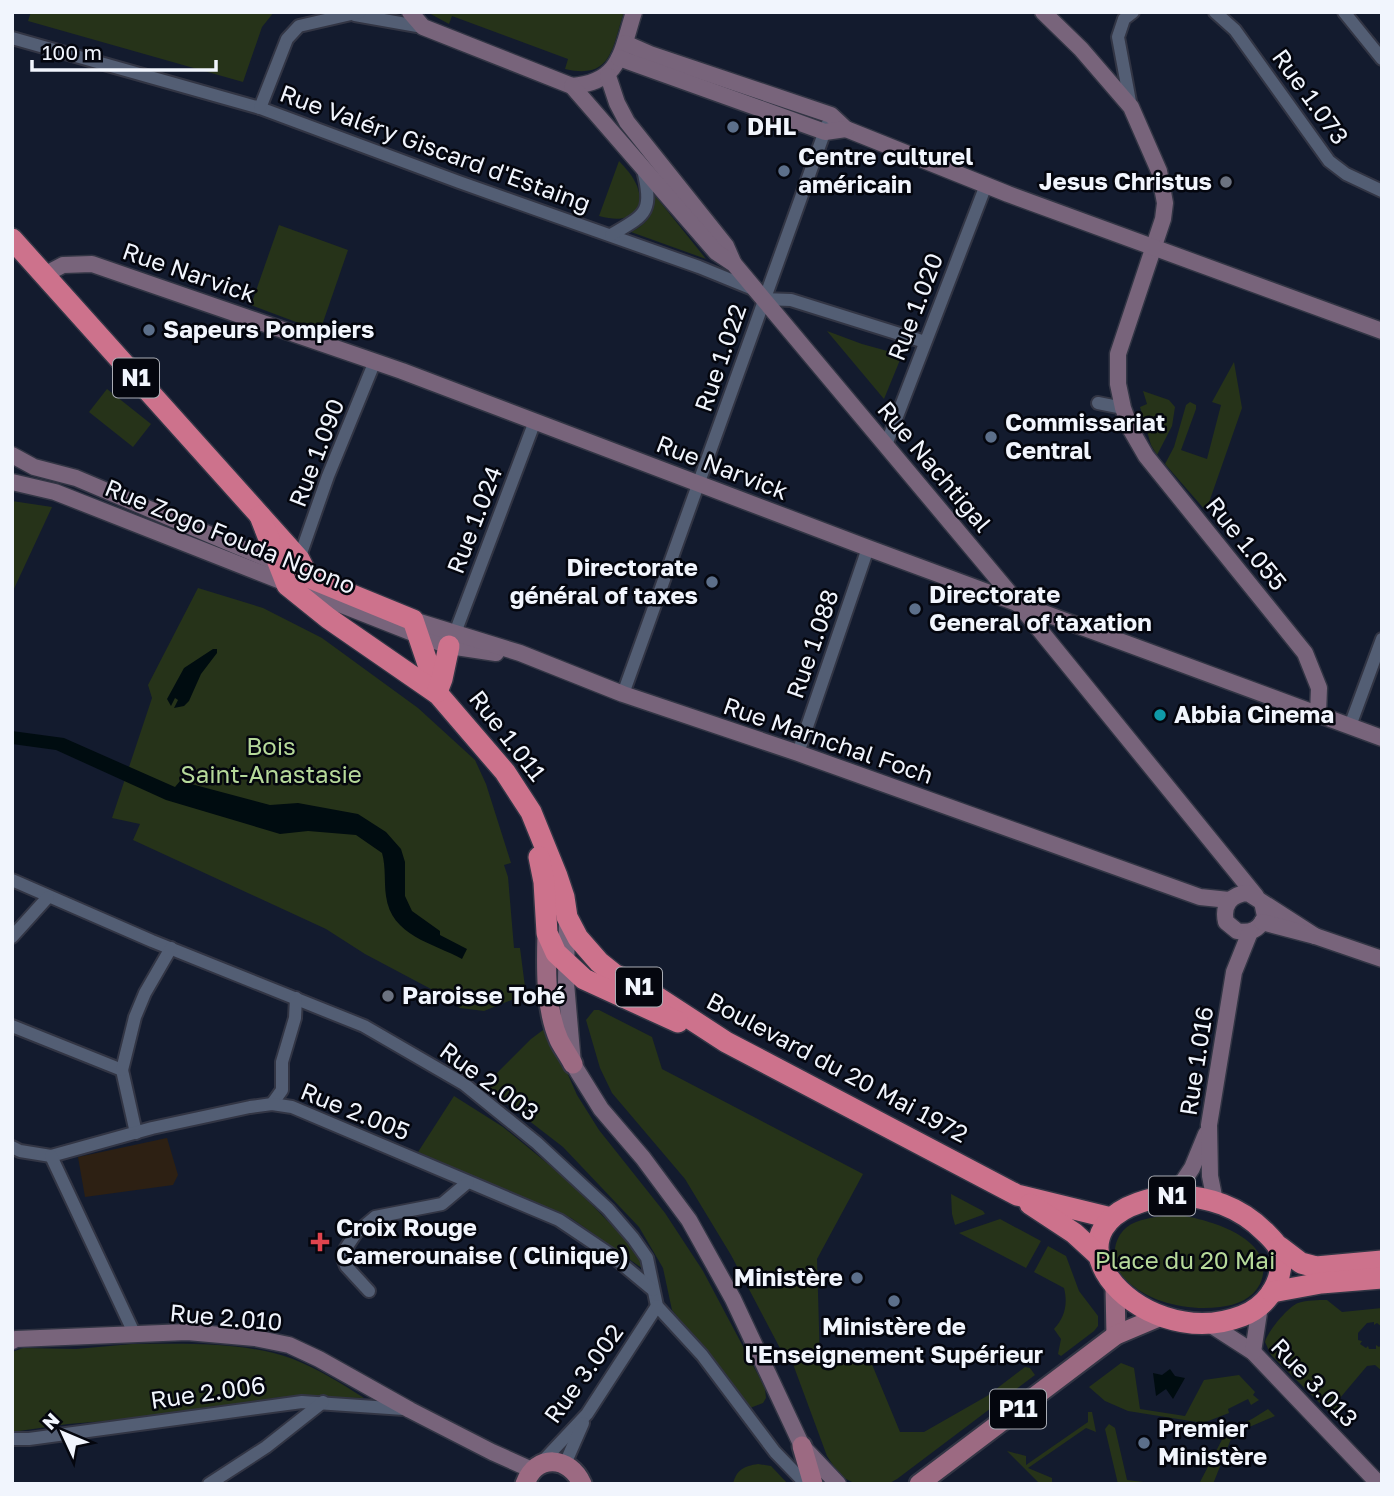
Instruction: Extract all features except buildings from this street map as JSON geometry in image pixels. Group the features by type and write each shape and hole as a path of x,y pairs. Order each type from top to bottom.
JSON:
{"highway":[{"name":"N1","path":"12,239 304,568 416,627 438,693"},
{"name":"N1","path":"260,516 287,585 328,618 438,693"},
{"path":"438,693 452,639"},
{"name":"Rue 1.011","path":"438,693 490,753 531,813 564,897 567,917"},
{"name":"Rue 1.011","path":"531,813 544,882 547,933"},
{"name":"Boulevard du 20 Mai 1972","path":"567,917 578,938 599,962 614,974 657,997 726,1042 1017,1195 1111,1218"},
{"name":"N1","path":"547,933 556,953 584,979 726,1042"},
{"path":"1017,1195 1074,1233 1098,1255"},
{"name":"N1","path":"1111,1218 1141,1202 1174,1195 1215,1201 1241,1212 1255,1222 1301,1263 1316,1267 1382,1261"},
{"path":"1111,1218 1100,1236 1098,1255 1103,1270 1115,1287 1134,1303 1161,1316 1208,1323 1230,1320 1266,1299 1321,1283 1382,1278"},
{"path":"1266,1299 1282,1262 1280,1247"}],"main road":[{"path":"410,12 423,27 572,86 591,85 608,76 622,50 634,12"},
{"name":"Rue 1.055","path":"1043,12 1081,49 1131,107 1159,171 1165,203 1164,219 1118,354 1118,384 1131,430 1146,456 1306,653 1319,688 1318,714"},
{"path":"622,50 650,54 831,115 846,129 986,185 1382,331"},
{"path":"622,50 825,132 846,129"},
{"path":"608,76 617,103 628,122 726,246 734,264"},
{"name":"Rue Nachtigal","path":"572,86 716,252 734,264 1017,602 1238,875 1240,906"},
{"name":"Rue Narvick","path":"44,275 63,265 92,264 374,361 1382,738"},
{"name":"Rue Zogo Fouda Ngono","path":"12,455 34,467 76,478 276,562 304,568"},
{"path":"12,464 34,467"},
{"name":"Rue Zogo Fouda Ngono","path":"34,467 55,492 287,585 452,639 485,653 520,653"},
{"path":"19,483 55,492"},
{"name":"Rue Marnchal Foch","path":"520,653 623,694 798,753 1200,897 1240,906 1237,932 1256,927 1315,936"},
{"path":"1240,906 1264,909 1256,927"},
{"path":"1240,906 1382,959"},
{"path":"1234,972 1240,906"},
{"path":"567,917 566,983 573,1064"},
{"name":"Rue 1.016","path":"1215,1201 1210,1176 1209,1125 1234,972 1256,927"},
{"path":"547,933 550,1006 558,1038 601,1109 643,1158 689,1220 733,1299 802,1446 813,1484"},
{"path":"1174,1195 1192,1168 1209,1125"},
{"path":"1115,1287 1116,1335"},
{"path":"1253,1352 1266,1299"},
{"name":"P11","path":"919,1484 1116,1335 1161,1316"},
{"name":"Rue 3.013","path":"1208,1323 1253,1352 1380,1484"},
{"name":"Rue 2.010","path":"14,1340 187,1332 255,1338 289,1345 492,1452 530,1475"},
{"path":"802,1446 838,1484"},
{"path":"530,1475 553,1461 565,1464 578,1474 582,1484"}],"street":[{"path":"1131,107 1118,37 1124,19 1132,12"},
{"name":"Rue 1.073","path":"1215,12 1235,30 1329,161 1346,174 1382,191"},
{"path":"1344,12 1382,59"},
{"path":"260,108 292,32 299,26 358,13 423,27"},
{"name":"Rue Valéry Giscard d'Estaing","path":"12,38 260,108 611,235 760,295 790,300 926,342"},
{"name":"Rue 1.022","path":"623,694 699,484 760,295 831,115"},
{"path":"611,235 636,222 643,213 648,196 642,166"},
{"name":"Rue 1.020","path":"886,445 986,185"},
{"name":"Rue 1.090","path":"304,568 328,476 374,361"},
{"path":"1098,403 1123,408"},
{"name":"Rue 1.024","path":"452,639 535,421"},
{"name":"Rue 1.088","path":"798,753 868,548"},
{"path":"1350,726 1382,639"},
{"name":"Rue 2.003","path":"12,880 364,1026 464,1084 537,1143 608,1209 633,1238 647,1258 657,1306 702,1355 775,1452 806,1484"},
{"path":"12,937 48,897"},
{"path":"136,1133 122,1070 135,1017 145,992 172,948"},
{"path":"272,1104 282,1090 282,1062 295,1018 296,998"},
{"path":"12,1026 122,1070"},
{"name":"Rue 2.005","path":"12,1147 51,1156 250,1107 272,1104 292,1107 559,1220 611,1255 653,1290"},
{"path":"51,1156 135,1335"},
{"path":"369,1291 345,1266 343,1258 356,1233 374,1217 442,1204 468,1182"},
{"name":"Rue 3.002","path":"530,1475 587,1413 657,1306"},
{"name":"Rue 2.006","path":"12,1439 29,1439 302,1402 410,1410"},
{"path":"209,1484 266,1447 323,1402"},
{"path":"565,1464 587,1413"}],"shaded area":[{"path":"217,649 217,653 201,674 189,701 184,706 174,708 178,700 175,698 171,706 167,699 184,668"},
{"path":"12,731 64,738 175,787 180,781 270,805 298,803 358,814 386,832 401,849 405,862 405,896 412,911 440,931 440,935 467,949 462,959 415,936 396,920 386,896 382,853 356,835 308,831 280,834 166,800 56,750 12,744"},
{"path":"167,1138 178,1175 173,1185 85,1197 78,1157"},
{"path":"1170,1369 1175,1376 1185,1378 1173,1399 1166,1389 1156,1396 1153,1373 1162,1375"}],"green space":[{"path":"31,12 274,12 262,27 243,82 28,21"},
{"path":"427,12 624,12 608,58 592,70 581,71 565,69 568,59 452,16 449,24"},
{"path":"619,161 638,189 638,210 620,219 599,216"},
{"path":"653,193 706,259 631,232 650,217"},
{"path":"279,225 348,250 320,331 251,305"},
{"path":"827,331 902,355 884,399"},
{"path":"1234,362 1242,408 1206,511 1165,464 1174,447 1186,405 1190,402 1196,405 1196,409 1181,450 1207,459 1221,405 1212,402"},
{"path":"107,389 151,424 133,447 89,412"},
{"path":"1143,391 1169,400 1175,407 1172,426 1157,455 1151,445 1140,407 1147,404"},
{"path":"12,501 52,507 12,593"},
{"name":"Bois Saint-Anastasie","path":"198,588 263,608 322,638 418,708 475,760 486,784 511,863 504,865 508,877 514,948 520,948 525,987 514,999 484,1011 460,1008 446,997 365,954 326,929 133,840 140,824 112,818 152,698 148,685"},
{"path":"594,1010 599,1010 652,1037 662,1069 863,1174 817,1259 820,1362 842,1362 842,1354 862,1353 862,1350 866,1350 900,1432 924,1432 987,1396 1025,1367 1030,1368 1035,1375 888,1484 856,1484 840,1476 827,1456 790,1356 782,1352 731,1255 685,1179 612,1093 600,1068 586,1020"},
{"path":"547,1027 577,1095 599,1130 665,1213 703,1271 765,1388 766,1398 763,1403 750,1408 672,1310 663,1268 639,1227 563,1147 484,1086 531,1039"},
{"path":"454,1096 503,1127 569,1181 628,1242 640,1258 643,1269 571,1218 418,1152"},
{"path":"951,1194 983,1211 985,1214 955,1225"},
{"name":"Place du 20 Mai","path":"1178,1215 1222,1227 1251,1243 1260,1255 1263,1268 1260,1284 1253,1294 1238,1303 1226,1306 1195,1308 1157,1299 1145,1294 1125,1279 1116,1264 1115,1256 1117,1240 1122,1232 1141,1220"},
{"path":"1000,1219 1041,1241 1026,1268 959,1233"},
{"path":"1048,1246 1066,1256 1079,1291 1098,1316 1098,1326 1094,1331 1061,1356 1058,1354 1061,1339 1054,1329 1065,1310 1064,1288 1034,1272"},
{"path":"1327,1300 1342,1312 1382,1308 1382,1327 1377,1323 1374,1325 1374,1322 1367,1323 1358,1333 1358,1340 1369,1349 1376,1349 1376,1345 1379,1347 1382,1344 1382,1371 1375,1365 1367,1366 1340,1398 1342,1407 1333,1416 1271,1355 1265,1342 1274,1326 1294,1305 1305,1301"},
{"path":"132,1344 234,1346 274,1353 311,1367 364,1398 280,1397 156,1417 68,1424 12,1432 12,1352 23,1348 76,1349"},
{"path":"1121,1363 1134,1368 1140,1409 1185,1416 1204,1380 1239,1375 1259,1400 1251,1405 1248,1399 1228,1409 1229,1413 1203,1423 1128,1411 1105,1401 1089,1387"},
{"path":"1268,1409 1275,1416 1233,1434 1213,1484 1199,1484 1227,1430"},
{"path":"1088,1412 1092,1412 1096,1432 1086,1428 1028,1468 1052,1478 1052,1484 1040,1484 1007,1451 1026,1456 1026,1465 1088,1422"},
{"path":"1109,1424 1115,1428 1127,1480 1160,1484 1118,1484 1105,1429"},
{"path":"758,1464 771,1466 788,1484 733,1484 741,1470"}],"place":[{"name":"DHL","path":"733,127"},
{"name":"Centre culturel américain","path":"784,171"},
{"name":"Jesus Christus","path":"1226,182"},
{"name":"Sapeurs Pompiers","path":"149,330"},
{"name":"Commissariat Central","path":"991,437"},
{"name":"Directorate général of taxes","path":"712,582"},
{"name":"Directorate General of taxation","path":"915,609"},
{"name":"Abbia Cinema","path":"1160,715"},
{"name":"Paroisse Tohé","path":"388,996"},
{"name":"Croix Rouge Camerounaise ( Clinique)","path":"320,1242"},
{"name":"Ministère","path":"857,1278"},
{"name":"Ministère de l'Enseignement Supérieur","path":"894,1301"},
{"name":"Premier Ministère","path":"1144,1443"}]}
